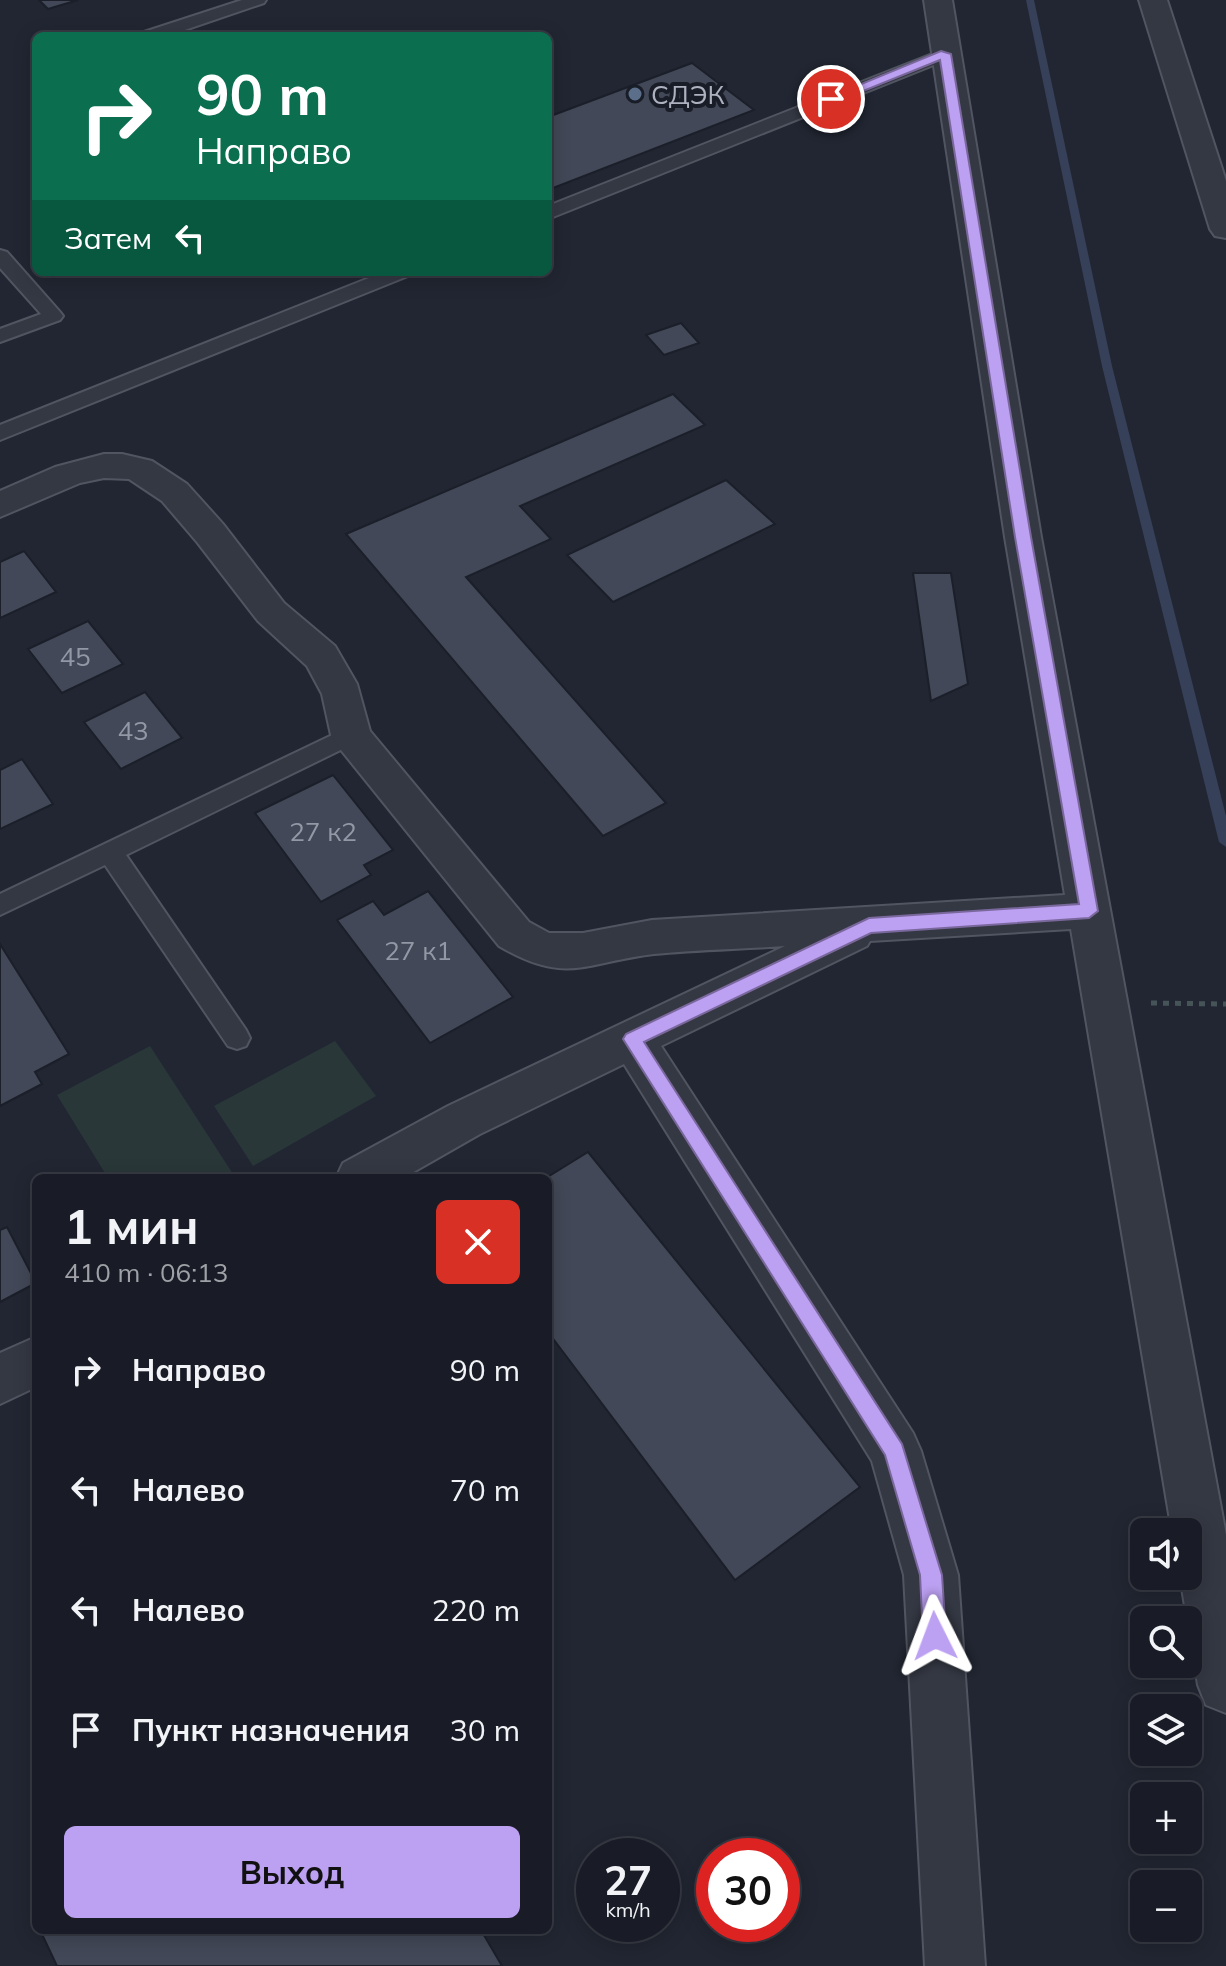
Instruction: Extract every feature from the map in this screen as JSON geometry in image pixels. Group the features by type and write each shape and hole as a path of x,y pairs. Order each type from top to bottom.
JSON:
{"street":[{"path":"938,0 1023,537 1226,1685"},
{"path":"1153,0 1226,229"},
{"path":"0,505 70,475 110,465 140,469 168,488 226,550 271,612 323,657 346,701 351,735 514,934 542,950 583,951 652,937 1089,911"},
{"path":"367,1174 464,1120 869,926"},
{"path":"632,1039 895,1451 931,1575 955,1966"},
{"path":"0,1380 32,1362"}],"lane":[{"path":"162,32 258,0"},
{"path":"552,211 945,54"},
{"path":"0,256 53,316 0,336"},
{"path":"0,433 391,276"},
{"path":"0,905 351,735"},
{"path":"110,852 237,1038"}],"path":[{"path":"1151,1003 1226,1004"}],"shaded area":[{"path":"335,1041 376,1096 253,1166 214,1106"},
{"path":"150,1046 233,1174 106,1174 57,1095"}],"building":[{"path":"39,0 78,0 48,9"},
{"path":"692,63 754,110 552,188 552,116"},
{"path":"681,323 699,343 664,355 646,335"},
{"path":"673,394 705,425 520,506 551,539 466,577 666,803 603,836 346,534"},
{"path":"726,480 775,524 613,602 567,555"},
{"path":"24,551 56,592 0,618 0,562"},
{"path":"913,573 951,573 968,684 931,701"},
{"path":"88,621 123,664 62,693 28,649"},
{"path":"145,692 182,738 121,769 84,722"},
{"path":"22,759 53,804 0,829 0,770"},
{"path":"333,775 393,850 364,865 371,875 321,902 255,813"},
{"path":"428,891 513,997 430,1043 337,920 373,901 384,915"},
{"path":"0,944 69,1054 35,1072 42,1084 0,1106"},
{"path":"588,1152 860,1487 735,1580 552,1337 552,1174"},
{"path":"7,1227 32,1275 32,1285 0,1302 0,1230"},
{"path":"42,1934 483,1934 502,1966 57,1966"}],"waterway":[{"path":"1030,0 1107,366 1226,842"}],"place":[{"name":"СДЭК","path":"635,94"}],"route":[{"path":"831,99 945,54 1023,537 1089,911 869,926 632,1039 895,1451 931,1575 935,1636"}]}
